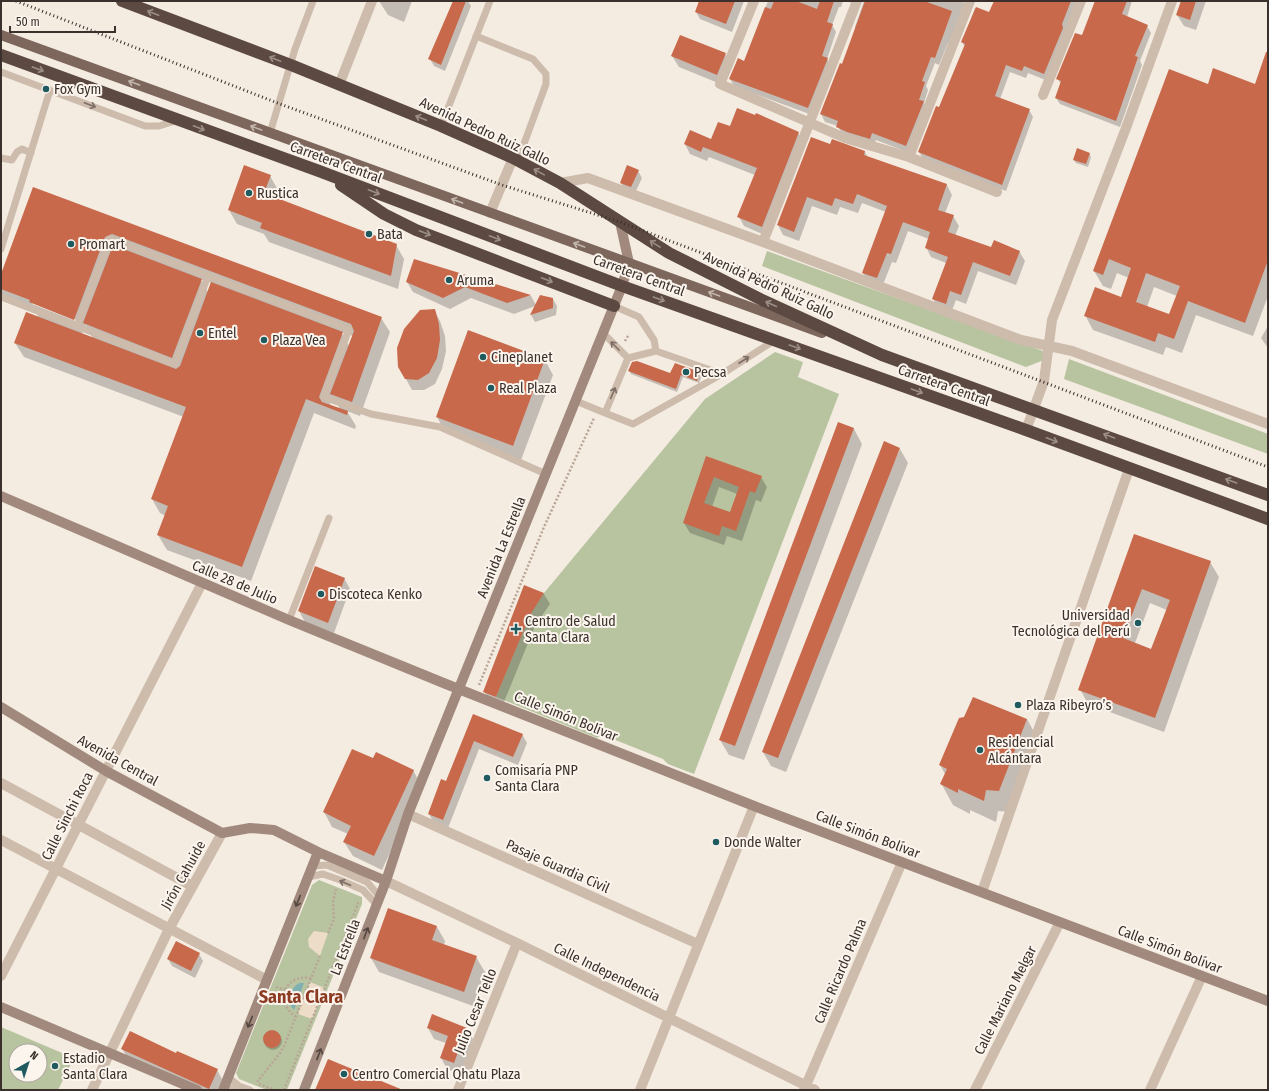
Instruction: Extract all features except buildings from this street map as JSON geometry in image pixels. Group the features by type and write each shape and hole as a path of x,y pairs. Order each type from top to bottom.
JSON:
{"highway":[{"name":"Avenida Pedro Ruiz Gallo","path":"122,1 339,84 516,159 560,183 669,253 719,280 882,355"},
{"name":"Carretera Central","path":"1,56 319,171 622,286 1026,430 1268,520"},
{"path":"319,171 384,214 416,230 614,306"},
{"name":"Carretera Central","path":"882,355 1268,495"}],"main road":[{"name":"Carretera Central","path":"1,34 882,355"}],"street":[{"path":"339,84 372,1"},
{"path":"754,1 720,84 845,138 909,157 997,192"},
{"path":"763,242 808,123 857,1"},
{"path":"909,157 970,1"},
{"path":"1043,95 1081,1"},
{"path":"1026,430 1044,381 1052,320 1126,128 1172,1"},
{"path":"490,213 516,159"},
{"path":"560,183 588,178 763,242 1021,340 1086,356 1268,424"},
{"name":"Avenida La Estrella","path":"386,881 408,814 622,286 629,263 620,222"},
{"path":"982,892 1129,469"},
{"name":"Calle 28 de Julio","path":"1,496 289,620 459,688"},
{"name":"Calle Sinchi Roca","path":"1,976 202,583"},
{"name":"Calle Simón Bolívar","path":"459,688 754,806 1268,1001"},
{"name":"Avenida Central","path":"1,707 106,771 222,832"},
{"path":"1,783 192,886"},
{"path":"640,1090 754,806"},
{"name":"Pasaje Guardia Civil","path":"408,814 698,944"},
{"name":"Jirón Cahuide","path":"92,1090 169,929 222,832 250,828 274,830 318,852 386,881"},
{"path":"1,840 267,980"},
{"path":"227,1085 318,852"},
{"name":"Calle Ricardo Palma","path":"805,1088 902,862"},
{"name":"La Estrella","path":"304,1090 386,881"},
{"name":"Calle Independencia","path":"386,881 517,943 669,1018 805,1088 815,1090"},
{"name":"Calle Mariano Melgar","path":"975,1090 1060,922"},
{"name":"Julio Cesar Tello","path":"458,1090 517,943"},
{"path":"1150,1090 1202,976"},
{"path":"1,1007 197,1090"}],"lane":[{"path":"270,133 291,65 294,49 313,1"},
{"path":"441,126 490,1"},
{"path":"476,36 533,59 546,74 546,84 516,159"},
{"path":"1,72 145,126 159,126 179,120"},
{"path":"1,249 50,90"},
{"path":"1,158 12,160 17,152 22,149 31,152"},
{"path":"77,326 110,239 349,329 324,396 371,414 440,427 546,474"},
{"path":"1,298 175,364 208,276"},
{"path":"614,306 638,317 654,340 656,351"},
{"path":"603,333 628,358"},
{"path":"576,401 633,424 722,374 775,340"},
{"path":"601,411 628,358 656,351 722,374"},
{"path":"289,620 329,518"},
{"path":"312,866 327,865 367,882 378,901"},
{"path":"308,877 323,874 363,890 378,901"},
{"path":"227,1085 239,1086 250,1090"}],"path":[{"path":"621,351 629,334"},
{"path":"475,694 544,527 601,411"},
{"path":"328,933 334,919 333,901 335,891 340,880"},
{"path":"330,889 341,893"},
{"path":"284,1090 358,904 358,900 352,898"},
{"path":"256,1083 280,1053 320,956"},
{"path":"296,1017 286,1008 284,1001 285,990 291,982 297,978 311,978"}],"green space":[{"path":"767,251 1043,351 1044,360 1026,367 762,266"},
{"path":"775,352 803,362 798,377 839,394 694,774 668,764 663,759 603,735 597,738 496,697 529,615 544,593 705,399"},
{"path":"1069,359 1268,434 1268,454 1064,379"},
{"path":"319,880 362,897 362,904 287,1090 267,1090 239,1079 236,1073 312,885"},
{"name":"Estadio Santa Clara","path":"1,1027 39,1043 8,1043 8,1083 48,1083 48,1047 74,1058 58,1090 1,1090"}],"shaded area":[{"path":"314,931 328,933 320,956 309,947 308,939"},
{"path":"310,982 325,988 312,1019 298,1014"}],"water":[{"path":"299,983 304,983 294,1010 291,1007 289,999 293,988"}],"railway":[{"path":"16,1 280,104 502,185 620,222 1268,467"}],"place":[{"name":"Fox Gym","path":"46,89"},
{"name":"Rustica","path":"249,193"},
{"name":"Bata","path":"369,234"},
{"name":"Promart","path":"71,244"},
{"name":"Aruma","path":"449,280"},
{"name":"Entel","path":"200,333"},
{"name":"Plaza Vea","path":"264,340"},
{"name":"Cineplanet","path":"483,357"},
{"name":"Pecsa","path":"686,372"},
{"name":"Real Plaza","path":"491,388"},
{"name":"Discoteca Kenko","path":"321,594"},
{"name":"Universidad Tecnológica del Perú","path":"1138,623"},
{"name":"Centro de Salud Santa Clara","path":"516,629"},
{"name":"Plaza Ribeyro’s","path":"1018,705"},
{"name":"Residencial Alcántara","path":"980,750"},
{"name":"Comisaría PNP Santa Clara","path":"487,778"},
{"name":"Donde Walter","path":"716,842"},
{"name":"Estadio Santa Clara","path":"55,1066"},
{"name":"Centro Comercial Qhatu Plaza","path":"344,1074"}],"district":[{"name":"Santa Clara","path":"301,997"}]}
